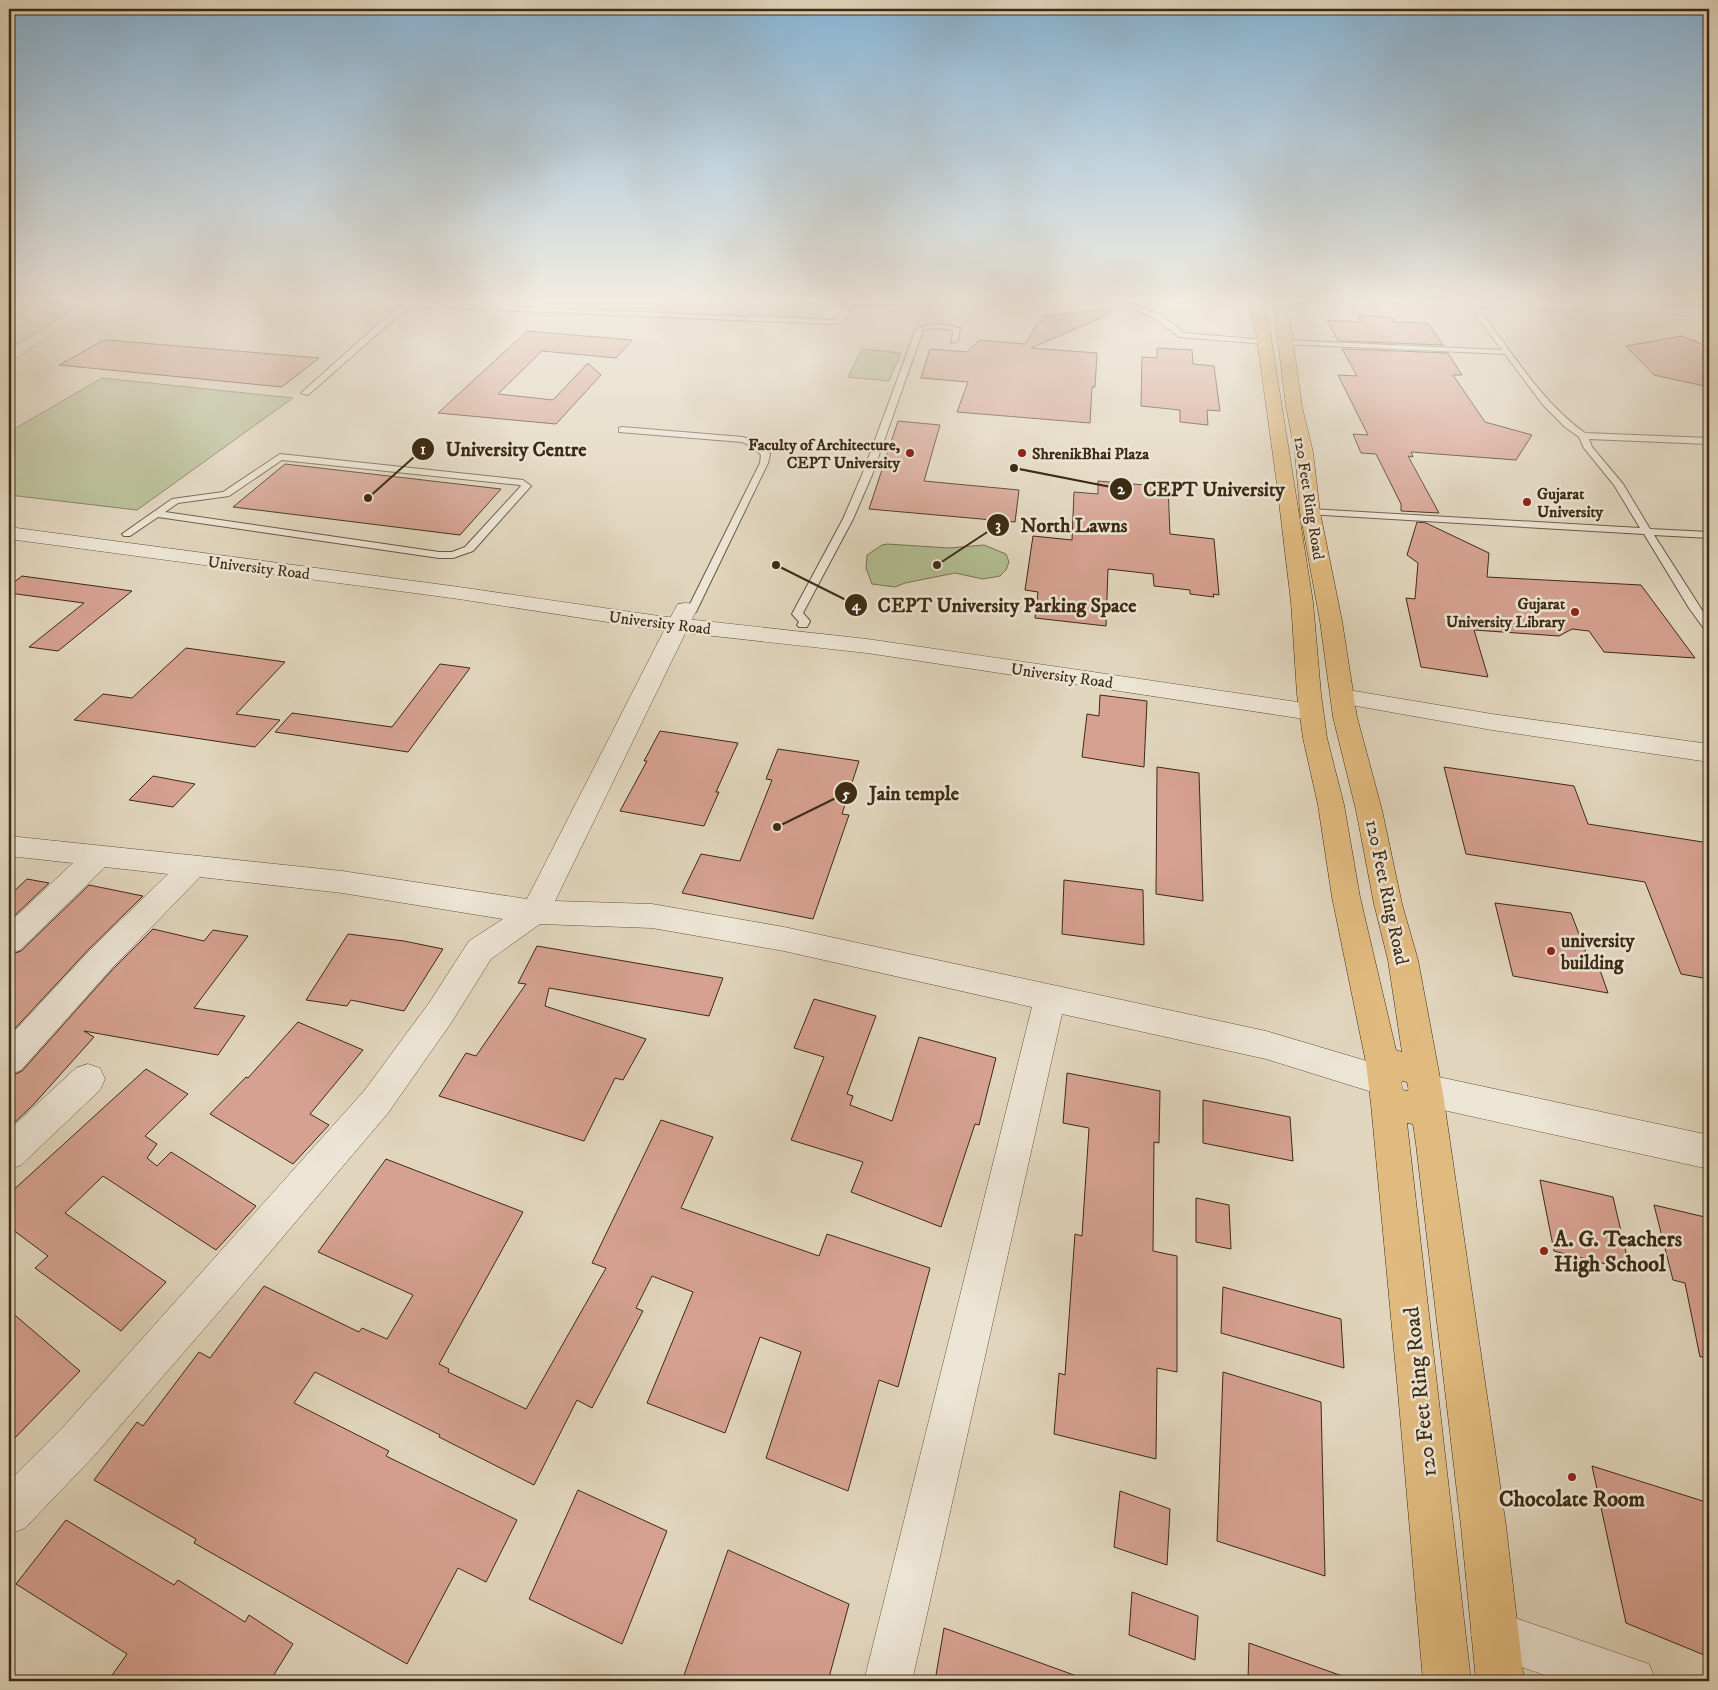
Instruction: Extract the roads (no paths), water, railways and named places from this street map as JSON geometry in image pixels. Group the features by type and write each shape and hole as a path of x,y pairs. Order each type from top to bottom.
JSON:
{"main road":[{"name":"120 Feet Ring Road","path":"1270,378 1302,602 1310,703 1315,738 1331,805 1346,897 1385,1083 1420,1392 1447,1681"},
{"name":"120 Feet Ring Road","path":"1290,378 1304,452 1310,512 1331,621 1343,707 1369,810 1388,904 1403,960 1425,1090 1467,1398 1500,1681"},
{"path":"1310,703 1343,707"},
{"path":"1385,1083 1425,1090"}],"street":[{"name":"University Road","path":"9,518 468,578 867,646 1310,703"},
{"name":"University Road","path":"9,533 459,593 803,625 1256,690 1310,703"},
{"path":"9,1512 85,1434 376,1102 440,1013 480,950 535,912 685,614"},
{"path":"1343,707 1492,722 1709,753"},
{"path":"9,846 342,882 535,912 652,916 784,938 1266,1045 1385,1083"},
{"path":"9,941 100,855"},
{"path":"9,1060 100,960 195,866"},
{"path":"888,1681 1050,998"},
{"path":"9,1153 88,1079"},
{"path":"1425,1090 1709,1152"},
{"path":"1495,1634 1632,1681"}],"lane":[{"path":"305,393 322,378"},
{"path":"803,625 805,621 797,614 848,519 867,475 903,378"},
{"path":"1528,378 1546,403 1568,425 1583,436 1588,448 1618,484 1709,628"},
{"path":"622,430 743,440 762,449 766,454 764,463 753,486 685,614"},
{"path":"1583,436 1709,442"},
{"path":"127,534 174,501 226,494 280,457 523,482 526,486 469,549 453,554 439,554 335,540 156,514"},
{"path":"1310,512 1709,535"}],"place":[{"name":"Faculty of Architecture, CEPT University","path":"910,453"},
{"name":"ShrenikBhai Plaza","path":"1022,453"},
{"name":"CEPT University","path":"1014,468"},
{"name":"University Centre","path":"368,498"},
{"name":"Gujarat University","path":"1527,502"},
{"name":"CEPT University Parking Space","path":"776,565"},
{"name":"North Lawns","path":"937,565"},
{"name":"Gujarat University Library","path":"1575,612"},
{"name":"Jain temple","path":"777,827"},
{"name":"university building","path":"1551,951"},
{"name":"A. G. Teachers High School","path":"1544,1251"},
{"name":"Chocolate Room","path":"1572,1477"}]}
